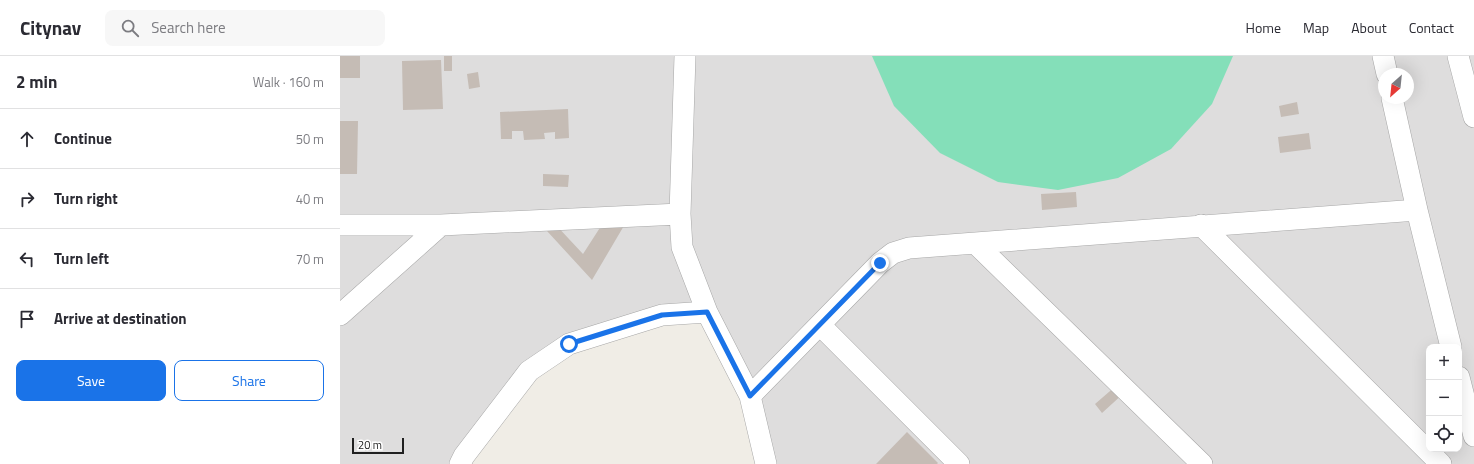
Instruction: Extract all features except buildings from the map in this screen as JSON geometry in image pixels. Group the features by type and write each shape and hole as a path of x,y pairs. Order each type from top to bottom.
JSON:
{"street":[{"path":"685,56 680,214 682,247 707,312 750,396 766,464"},
{"path":"1383,56 1386,68"},
{"path":"1458,56 1474,117"},
{"path":"1393,104 1417,210 1451,344"},
{"path":"750,396 880,263 893,253 909,248 1417,210"},
{"path":"340,225 441,225 680,214"},
{"path":"340,315 441,225"},
{"path":"1201,226 1441,464"},
{"path":"975,242 1202,464"},
{"path":"460,464 464,456 529,371 569,344 662,315 707,312"},
{"path":"820,325 959,464"},
{"path":"1460,380 1474,436"}],"shaded area":[{"path":"340,56 1474,56 1474,464 766,464 706,312 662,315 529,371 460,464 340,464"}],"green space":[{"path":"872,56 1233,56 1212,104 1171,149 1118,178 1058,190 998,182 940,153 894,106"}],"route":[{"path":"569,344 662,315 707,312 750,396 880,263"}]}
